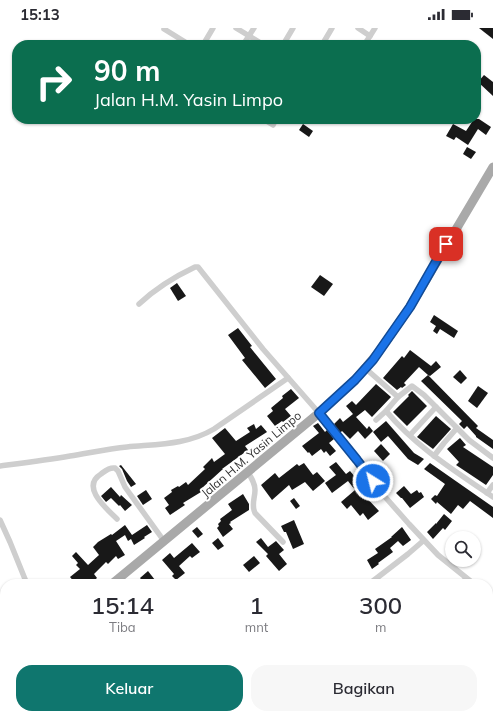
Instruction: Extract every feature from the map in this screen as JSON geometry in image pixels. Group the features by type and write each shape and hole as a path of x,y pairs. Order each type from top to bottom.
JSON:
{"main road":[{"name":"Jalan H.M. Yasin Limpo","path":"118,579 319,413 365,368 378,353 410,307 493,167"}],"street":[{"path":"206,40 213,28"},
{"path":"236,28 256,40"},
{"path":"246,40 254,28"},
{"path":"286,40 293,28"},
{"path":"325,40 332,28"},
{"path":"358,28 370,36"},
{"path":"367,40 375,28"},
{"path":"164,29 182,40"},
{"path":"139,304 158,289 196,266 246,328 319,413 379,490 423,541 466,578"},
{"path":"365,368 398,397"},
{"path":"0,466 127,447 167,444 185,440 207,433 214,429 288,378"},
{"path":"376,420 398,397 412,386 424,395 470,440 493,458"},
{"path":"410,435 436,407"},
{"path":"386,411 419,445 493,497"},
{"path":"434,456 457,428"},
{"path":"117,519 99,500 93,488 93,481 96,477 111,468 115,468 118,471 125,487 164,541"},
{"path":"247,471 253,481 255,489 253,503 255,512 284,542"},
{"path":"487,493 493,485"},
{"path":"0,520 25,579"},
{"path":"376,579 423,541"}],"building":[{"path":"479,28 493,28 493,39"},
{"path":"484,75 493,82 493,96 481,85 481,78"},
{"path":"481,120 491,127 486,135 478,129 468,145 456,137 454,140 446,136 453,124 466,131 471,124 481,124"},
{"path":"303,124 313,131 309,137 299,130"},
{"path":"467,147 476,152 471,159 463,154"},
{"path":"320,275 333,284 324,296 311,287"},
{"path":"177,283 186,296 178,301 170,288"},
{"path":"434,315 458,331 454,338 440,329 437,334 433,331 436,326 430,322"},
{"path":"238,328 252,346 250,347 276,379 265,388 242,360 245,358 228,335"},
{"path":"410,350 431,366 436,361 441,367 430,376 419,367 404,383 406,385 397,390 383,378 402,356 404,358"},
{"path":"460,370 467,378 461,384 453,377"},
{"path":"428,375 478,426 476,428 493,440 493,449 476,437 467,426 464,429 459,424 462,421 421,381"},
{"path":"376,384 391,397 372,417 365,410 356,417 367,429 369,426 373,431 365,439 358,431 350,439 342,431 340,433 334,424 340,418 343,422 353,414 346,406 352,401 356,405"},
{"path":"478,386 488,393 477,408 468,401"},
{"path":"291,389 299,398 285,409 291,416 275,426 267,416 273,411 271,408"},
{"path":"412,391 427,406 407,426 393,412"},
{"path":"436,416 451,429 433,449 417,437"},
{"path":"386,421 414,453 424,459 418,465 408,459 388,436 381,442 373,432"},
{"path":"318,423 325,432 327,430 334,439 329,443 336,451 330,456 326,451 324,453 321,449 312,456 302,446 319,433 313,426"},
{"path":"254,424 256,429 261,425 267,432 245,446 248,450 222,469 202,488 204,489 201,492 183,503 185,505 170,515 165,508 169,505 164,498 172,492 171,490 186,482 188,485 205,469 203,467 212,458 214,462 225,454 212,438 225,428 236,441 250,432 247,428"},
{"path":"460,438 466,445 463,447 493,467 493,475 486,485 456,465 459,462 447,449"},
{"path":"381,444 390,454 383,461 374,451"},
{"path":"336,462 346,474 350,471 362,485 359,487 366,495 365,496 379,511 368,520 363,513 360,516 351,505 347,509 341,502 355,490 348,481 332,493 325,483 336,475 329,467"},
{"path":"304,463 313,475 317,472 325,481 313,491 305,482 292,490 289,485 272,500 261,485 275,473 279,478 297,464 299,466"},
{"path":"430,463 493,507 493,518 470,501 463,509 458,505 451,514 437,502 436,504 431,499 435,495 437,496 445,484 424,469"},
{"path":"121,465 136,484 131,487 119,466"},
{"path":"404,486 411,494 417,490 419,493 421,492 424,497 410,508 396,493"},
{"path":"111,487 120,497 121,495 132,505 125,511 111,498 106,502 101,496"},
{"path":"146,490 152,499 143,505 137,496"},
{"path":"243,494 249,504 249,510 230,522 231,523 229,524 233,529 223,537 217,528 221,521 220,519 232,510 228,504"},
{"path":"294,498 300,506 296,509 290,501"},
{"path":"444,514 452,521 445,530 443,528 433,539 427,532"},
{"path":"294,520 304,544 293,549 286,532 284,532 281,526"},
{"path":"125,525 132,535 147,525 152,532 134,545 131,539 128,541 125,535 116,541 125,555 118,559 116,556 108,564 106,562 94,574 97,578 96,579 72,579 70,577 80,569 76,565 78,563 72,556 76,552 88,565 99,555 93,547 98,542 111,534 112,535"},
{"path":"197,527 203,534 198,538 192,531"},
{"path":"402,527 411,540 403,546 398,541 390,548 393,552 372,569 367,560 378,553 375,549 392,537"},
{"path":"218,538 224,546 218,550 212,543"},
{"path":"261,538 268,547 276,541 284,550 279,554 287,564 279,571 266,556 268,554 256,542"},
{"path":"192,543 200,552 192,558 190,556 179,566 185,573 177,579 172,576 174,574 162,560 170,553 174,558"},
{"path":"254,556 260,563 249,572 243,565"},
{"path":"148,571 154,579 141,579 140,578"}],"route":[{"path":"373,481 319,413 355,380 373,360 410,307 446,244"}]}
